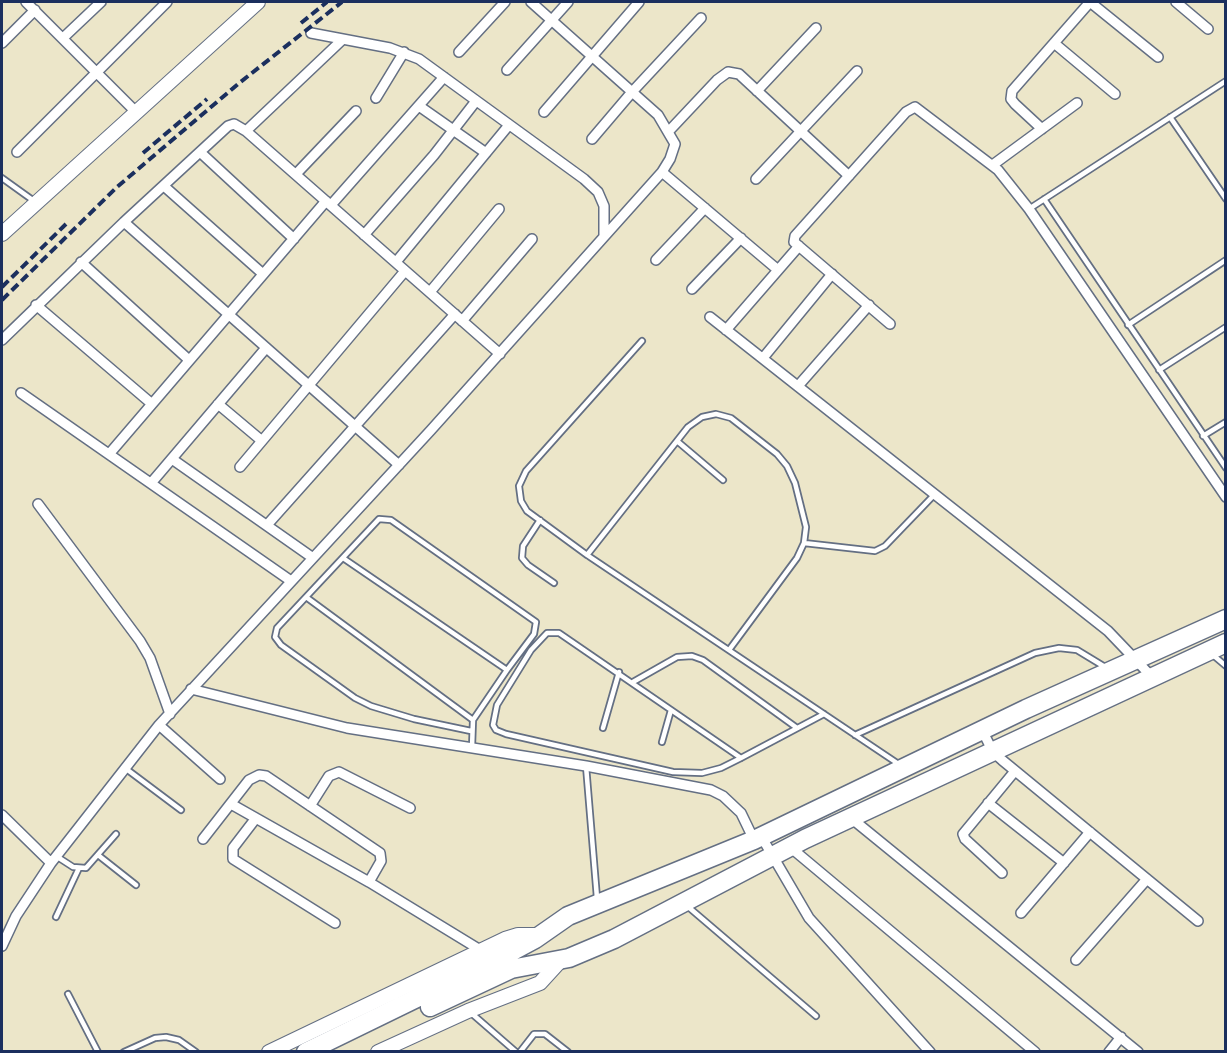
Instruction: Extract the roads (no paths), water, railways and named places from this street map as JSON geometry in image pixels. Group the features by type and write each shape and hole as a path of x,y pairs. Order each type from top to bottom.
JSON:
{"highway":[{"path":"306,1052 407,1005 509,962 561,960 614,939 681,901 851,818 982,730 1226,619"},
{"path":"332,1052 509,962 568,916 917,775 993,752 1226,643"}],"street":[{"path":"63,38 101,2"},
{"path":"2,234 258,2"},
{"path":"459,52 505,2"},
{"path":"2,946 16,916 53,859 159,726 500,354 662,172 675,144 658,115 531,2"},
{"path":"507,70 568,2"},
{"path":"544,112 639,2"},
{"path":"1042,129 1011,99 1012,91 1090,2 1158,57"},
{"path":"1176,2 1208,29"},
{"path":"17,152 162,3"},
{"path":"2,43 30,4 136,112"},
{"path":"592,139 701,18"},
{"path":"757,91 816,28"},
{"path":"311,33 404,52 444,77 584,179 598,192 604,206 604,236"},
{"path":"246,130 342,40"},
{"path":"1054,43 1115,94"},
{"path":"376,98 404,52"},
{"path":"756,179 857,71"},
{"path":"669,131 717,80 728,72 739,74 849,176"},
{"path":"110,453 294,239 444,77"},
{"path":"364,235 476,101"},
{"path":"994,164 1077,103"},
{"path":"419,106 486,153"},
{"path":"890,324 794,242 795,236 906,112 915,107 994,164 1029,209 1226,497"},
{"path":"296,174 356,111"},
{"path":"2,340 81,262 228,126 240,125 500,354"},
{"path":"396,262 509,125"},
{"path":"200,152 294,239"},
{"path":"662,172 778,270"},
{"path":"165,186 263,274"},
{"path":"656,260 705,208"},
{"path":"430,292 498,209"},
{"path":"124,222 399,465"},
{"path":"692,289 741,238"},
{"path":"267,525 532,239"},
{"path":"726,330 799,246"},
{"path":"81,262 189,360"},
{"path":"240,467 405,271"},
{"path":"763,358 832,274"},
{"path":"36,305 152,404"},
{"path":"798,386 868,305"},
{"path":"710,317 1108,631 1152,677"},
{"path":"152,482 266,348"},
{"path":"21,393 152,482 291,581"},
{"path":"218,404 262,441"},
{"path":"172,459 313,558"},
{"path":"39,504 140,640 150,658 170,714"},
{"path":"191,689 347,728 586,766 711,790 723,796 741,813 771,856 809,918 930,1052"},
{"path":"159,726 220,779"},
{"path":"982,730 993,752 1198,921"},
{"path":"1002,873 965,839 963,834 1015,771"},
{"path":"310,806 329,776 339,772 410,808"},
{"path":"203,839 249,780 258,775 266,776 380,853 381,861 369,882"},
{"path":"988,803 1064,863"},
{"path":"231,804 369,882 482,951"},
{"path":"2,815 53,859"},
{"path":"256,818 233,848 233,859 335,923"},
{"path":"851,818 1138,1052"},
{"path":"1021,913 1090,832"},
{"path":"790,847 1035,1052"},
{"path":"1076,960 1147,879"},
{"path":"269,1052 518,935 541,935"},
{"path":"378,1052 468,1011 540,983 561,960"},
{"path":"1109,1052 1121,1037"}],"lane":[{"path":"1029,209 1226,81"},
{"path":"1170,117 1226,199"},
{"path":"2,178 36,203"},
{"path":"1044,199 1226,468"},
{"path":"1128,325 1226,260"},
{"path":"1159,370 1226,327"},
{"path":"642,341 526,471 519,486 521,501 527,511 587,555 917,775"},
{"path":"587,555 688,427 702,417 716,414 731,418 777,454 795,483 806,527 804,543 797,558 729,650"},
{"path":"1203,436 1226,423"},
{"path":"677,441 723,480"},
{"path":"804,543 875,551 885,546 935,494"},
{"path":"471,731 414,719 371,706 355,698 281,645 275,637 277,628 379,519 390,520 536,622 534,634 473,720 472,747"},
{"path":"540,520 523,546 522,558 528,565 554,583"},
{"path":"343,558 507,670"},
{"path":"306,597 473,720"},
{"path":"741,758 619,672 559,633 547,633 531,650 497,705 492,725 496,730 506,734 673,772 702,773 741,758 824,714"},
{"path":"855,735 1035,653 1059,648 1077,650 1110,671"},
{"path":"1208,651 1226,666"},
{"path":"633,682 677,657 692,656 703,660 797,728"},
{"path":"603,728 619,672"},
{"path":"662,742 672,710"},
{"path":"586,766 597,904"},
{"path":"125,768 181,810"},
{"path":"53,859 79,868 86,868 116,834"},
{"path":"98,855 136,885"},
{"path":"56,917 79,868"},
{"path":"681,901 816,1016"},
{"path":"68,994 98,1052"},
{"path":"468,1011 518,1052 534,1034 545,1034 568,1052"},
{"path":"124,1052 155,1038 166,1037 179,1040 196,1052"}],"railway":[{"path":"301,23 327,2"},
{"path":"2,300 117,187 238,84 342,2"},
{"path":"143,153 207,99"},
{"path":"2,287 66,224"}]}
